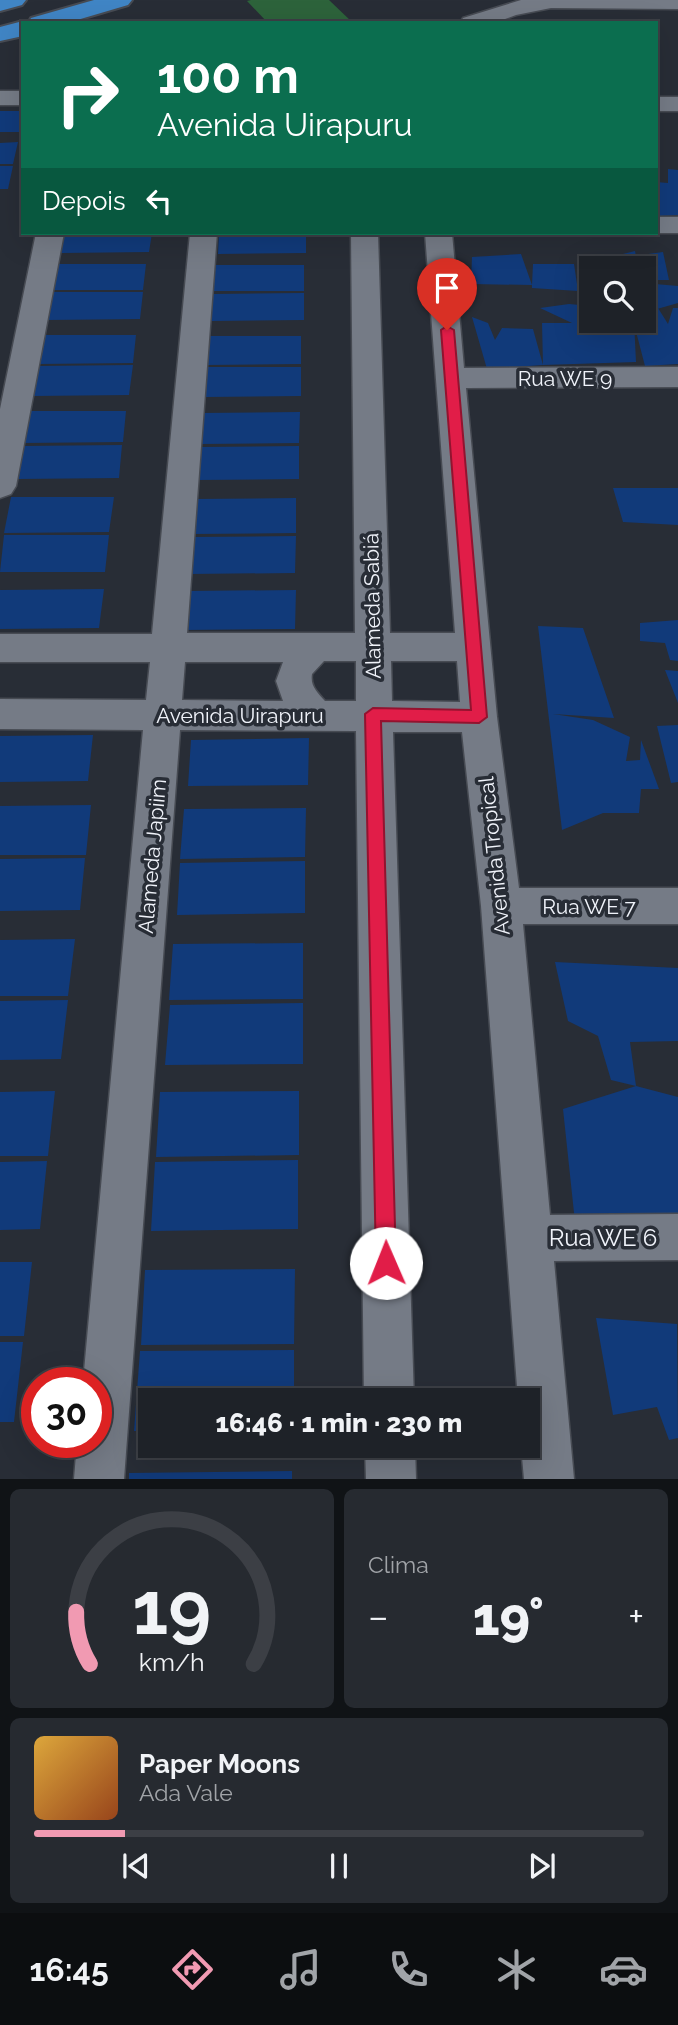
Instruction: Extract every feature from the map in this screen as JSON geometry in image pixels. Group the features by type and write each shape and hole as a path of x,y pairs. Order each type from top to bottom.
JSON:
{"main road":[{"path":"0,4 14,0"},
{"path":"47,21 120,0"},
{"path":"0,34 21,28"}],"street":[{"path":"477,21 510,9 551,1 678,2"},
{"path":"0,98 21,98"},
{"path":"658,104 678,104"},
{"path":"658,225 678,225"},
{"path":"0,486 50,235"},
{"name":"Alameda Japiim","path":"99,1479 203,235"},
{"name":"Alameda Sabiá","path":"365,235 389,1388"},
{"name":"Avenida Tropical","path":"438,235 479,717 501,906 549,1479"},
{"name":"Rua WE 9","path":"452,378 678,377"},
{"path":"315,715 296,695 293,676 298,662 316,647"},
{"path":"0,648 473,647"},
{"name":"Avenida Uirapuru","path":"0,714 373,714 479,717"},
{"name":"Rua WE 7","path":"501,906 678,906"},
{"name":"Rua WE 6","path":"527,1238 678,1237"},
{"path":"390,1458 391,1479"}],"green space":[{"path":"329,0 351,21 266,21 247,1"}],"building":[{"path":"0,111 21,111 21,132 0,132"},
{"path":"18,142 13,164 0,164 0,143"},
{"path":"0,166 13,166 8,189 0,189"},
{"path":"668,169 678,170 678,215 658,216 658,182 668,183"},
{"path":"65,235 152,235 149,252 61,253"},
{"path":"219,235 306,235 306,253 218,254"},
{"path":"635,251 636,256 619,256"},
{"path":"663,252 669,280 656,280 656,256 641,255"},
{"path":"521,254 532,285 471,284 472,257"},
{"path":"57,264 146,264 143,290 53,290"},
{"path":"533,264 574,264 578,291 532,288"},
{"path":"215,265 304,265 304,291 213,291"},
{"path":"656,284 678,286 678,303 657,309"},
{"path":"52,292 143,292 140,319 47,320"},
{"path":"304,293 304,320 211,321 213,294"},
{"path":"579,305 579,333 635,333 636,362 543,365 542,323 572,323 540,308"},
{"path":"656,305 668,324 673,308 678,308 678,364 645,366 636,333 656,333"},
{"path":"472,317 488,323 495,340 502,328 533,329 543,365 487,369"},
{"path":"43,335 136,335 133,363 38,364"},
{"path":"208,336 301,336 301,364 206,365"},
{"path":"133,365 129,395 32,396 38,366"},
{"path":"206,367 301,367 301,396 204,397"},
{"path":"28,411 126,411 123,442 23,443"},
{"path":"300,412 299,443 200,444 202,413"},
{"path":"122,445 119,478 17,479 22,446"},
{"path":"299,446 299,479 197,480 200,447"},
{"path":"613,488 678,488 678,525 623,522"},
{"path":"11,497 114,497 109,532 4,533"},
{"path":"296,498 296,533 191,534 193,499"},
{"path":"4,535 109,535 105,572 0,572"},
{"path":"296,536 295,573 188,574 190,537"},
{"path":"104,589 99,628 0,629 0,590"},
{"path":"296,590 295,629 185,630 187,591"},
{"path":"678,620 678,661 670,660 665,643 640,641 640,623"},
{"path":"538,626 583,628 614,718 553,714 593,720 630,737 626,761 640,760 641,740 659,789 641,789 639,813 603,813 562,830"},
{"path":"665,670 678,671 678,703"},
{"path":"678,725 678,782 671,783 657,726"},
{"path":"93,735 88,781 0,782 0,736"},
{"path":"309,738 308,785 188,786 191,740"},
{"path":"91,805 86,855 0,855 0,806"},
{"path":"306,808 305,857 180,859 184,809"},
{"path":"85,858 80,910 0,911 0,859"},
{"path":"305,861 305,913 177,915 180,863"},
{"path":"75,939 68,996 0,996 0,940"},
{"path":"303,943 303,999 169,1000 173,944"},
{"path":"555,962 678,968 678,1041 630,1042 636,1086 611,1080 598,1036 568,1021"},
{"path":"68,1000 61,1059 0,1060 0,1001"},
{"path":"303,1003 303,1064 165,1065 170,1005"},
{"path":"636,1086 678,1097 678,1220 575,1222 563,1109"},
{"path":"55,1091 48,1156 0,1156 0,1092"},
{"path":"299,1091 299,1155 156,1157 160,1092"},
{"path":"298,1160 298,1229 151,1231 155,1162"},
{"path":"47,1161 40,1229 0,1230 0,1162"},
{"path":"0,1262 32,1262 24,1336 0,1336"},
{"path":"295,1269 294,1344 141,1345 145,1270"},
{"path":"596,1318 677,1324 678,1438 669,1440 657,1407 613,1415"},
{"path":"0,1342 23,1342 14,1422 0,1422"},
{"path":"294,1350 294,1388 138,1388 138,1431 134,1431 140,1351"},
{"path":"292,1471 292,1479 129,1479 129,1473"}],"route":[{"path":"386,1263 373,714 479,717 447,330"}]}
